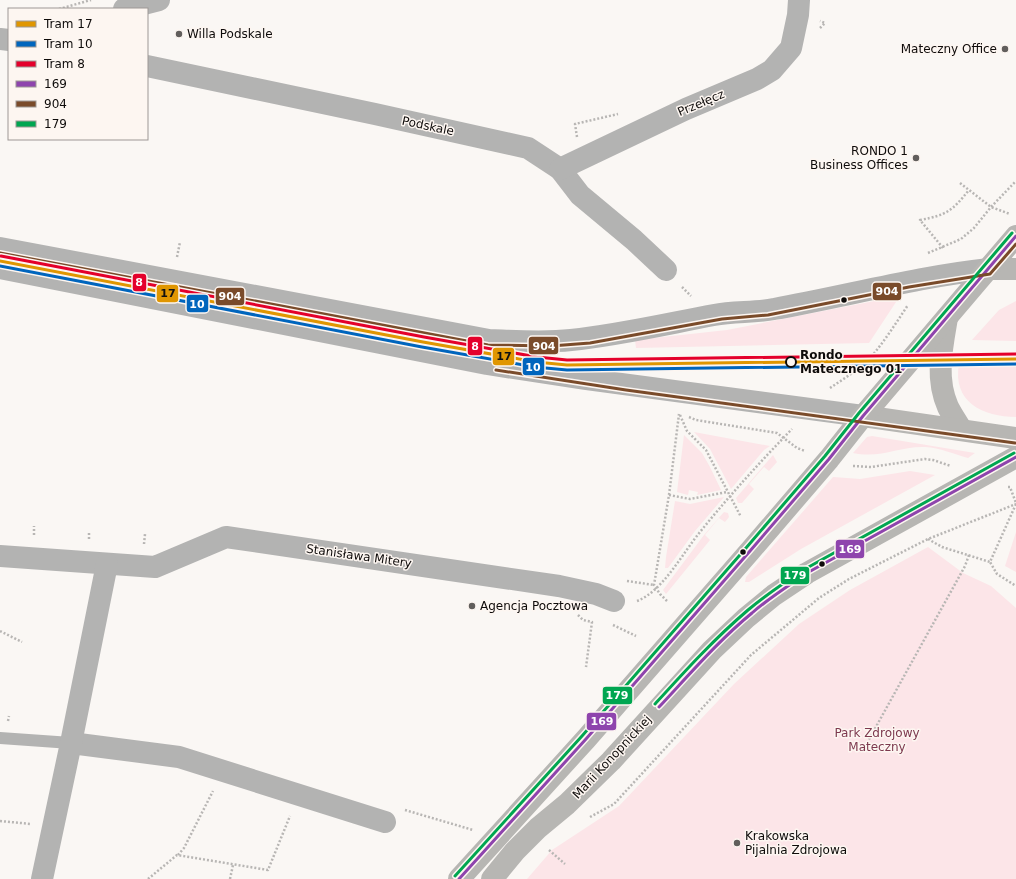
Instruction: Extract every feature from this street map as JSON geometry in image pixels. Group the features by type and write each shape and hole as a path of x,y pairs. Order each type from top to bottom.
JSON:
{"main road":[{"path":"460,879 586,739 829,459 863,416 1016,236"},
{"path":"989,269 1016,269"},
{"path":"948,316 941,354 942,385 948,407 961,429"},
{"path":"863,416 1016,438"},
{"name":"Marii Konopnickiej","path":"492,879 538,828 567,804 611,761 712,650 763,604 807,573 1016,457"}],"street":[{"path":"128,8 159,0"},
{"name":"Przełęcz","path":"560,169 686,109 757,79 772,70 791,48 798,15 799,0"},
{"name":"Podskale","path":"148,66 528,148 560,169 580,196 634,240 666,270"},
{"path":"0,248 489,340 518,342 570,340 716,315 773,309 919,278 956,272 989,269"},
{"path":"0,268 494,365 585,379 863,416"},
{"name":"Stanisława Mitery","path":"0,556 155,567 226,537 559,586 596,594 614,601"},
{"path":"42,879 107,564"},
{"path":"71,743 179,758 385,822"}],"lane":[{"path":"0,738 71,743"}],"path":[{"path":"63,8 91,0"},
{"path":"575,124 578,138"},
{"path":"921,256 943,248 961,239 974,228 991,206 1016,181"},
{"path":"960,183 991,206 1004,213"},
{"path":"943,248 920,220 944,214 954,208 969,190"},
{"path":"176,264 180,242"},
{"path":"827,390 863,366 883,343 909,304"},
{"path":"679,414 696,420 777,433 797,448 804,451"},
{"path":"679,414 687,431 706,450 741,517"},
{"path":"667,601 654,586 669,495 679,414"},
{"path":"657,589 700,532 768,453 784,438"},
{"path":"847,464 871,467 925,459 956,468"},
{"path":"990,562 1016,504 1010,487"},
{"path":"669,495 690,499 728,492"},
{"path":"586,818 614,804 751,655 819,598 848,579 928,539 1016,504"},
{"path":"928,539 942,547 990,562 997,574 1016,586"},
{"path":"867,743 965,566 968,555"},
{"path":"577,614 583,620 592,622 586,667"},
{"path":"609,623 636,636"},
{"path":"0,631 22,642"},
{"path":"148,879 184,848 223,771"},
{"path":"177,855 268,870 298,794"},
{"path":"385,822 402,809 475,831"},
{"path":"0,821 38,824"},
{"path":"547,850 552,844"},
{"path":"551,853 565,864"},
{"path":"230,879 233,865"}],"green space":[{"path":"900,296 869,343 636,348 635,340 727,330"},
{"path":"1016,301 1016,341 972,340 999,310"},
{"path":"959,364 1016,364 1016,417 992,414 972,405 960,388 958,377"},
{"path":"694,432 770,446 764,450 731,489 710,449"},
{"path":"684,435 702,453 721,490 697,495 698,492 689,490 688,495 677,492"},
{"path":"872,436 975,453 968,458 942,450 916,447 872,454 853,453 867,437"},
{"path":"773,455 777,462 769,471 764,467 749,484 754,489 742,503 738,503 736,498"},
{"path":"910,471 935,475 801,549 749,582 745,582 746,577 833,477 860,479"},
{"path":"724,497 695,531 668,568 665,568 675,501 690,504"},
{"path":"724,512 728,513 729,517 725,522 719,518 705,535 710,540 666,594 663,590 704,535"},
{"path":"1016,532 1016,572 1005,566"},
{"name":"Park Zdrojowy Mateczny","path":"928,547 963,573 991,586 1016,608 1016,879 527,879 552,850 619,806 734,684 799,624 850,590"}],"tram line":[{"name":"8","path":"1,256 424,337 537,357 567,360 1016,354"},
{"name":"17","path":"0,261 423,342 536,362 567,365 1016,359"},
{"name":"10","path":"0,266 422,347 535,367 567,370 1016,364"}],"transit line":[{"name":"179","path":"455,876 582,736 746,548 1012,233"},
{"name":"169","path":"459,879 586,739 750,551 1016,236"},
{"name":"904","path":"0,253 488,345 551,346 590,343 722,319 768,315 909,287 990,274 1016,244"},
{"name":"904","path":"496,370 626,390 1015,443"},
{"name":"179","path":"655,704 723,632 748,610 783,584 805,569 1014,453"},
{"name":"169","path":"659,707 727,635 779,592 807,573 1016,457"}],"place":[{"name":"Willa Podskale","path":"179,34"},
{"name":"Mateczny Office","path":"1005,49"},
{"name":"RONDO 1 Business Offices","path":"916,158"},
{"name":"Rondo Matecznego 01","path":"791,362"},
{"name":"Agencja Pocztowa","path":"472,606"},
{"name":"Krakowska Pijalnia Zdrojowa","path":"737,843"}]}
